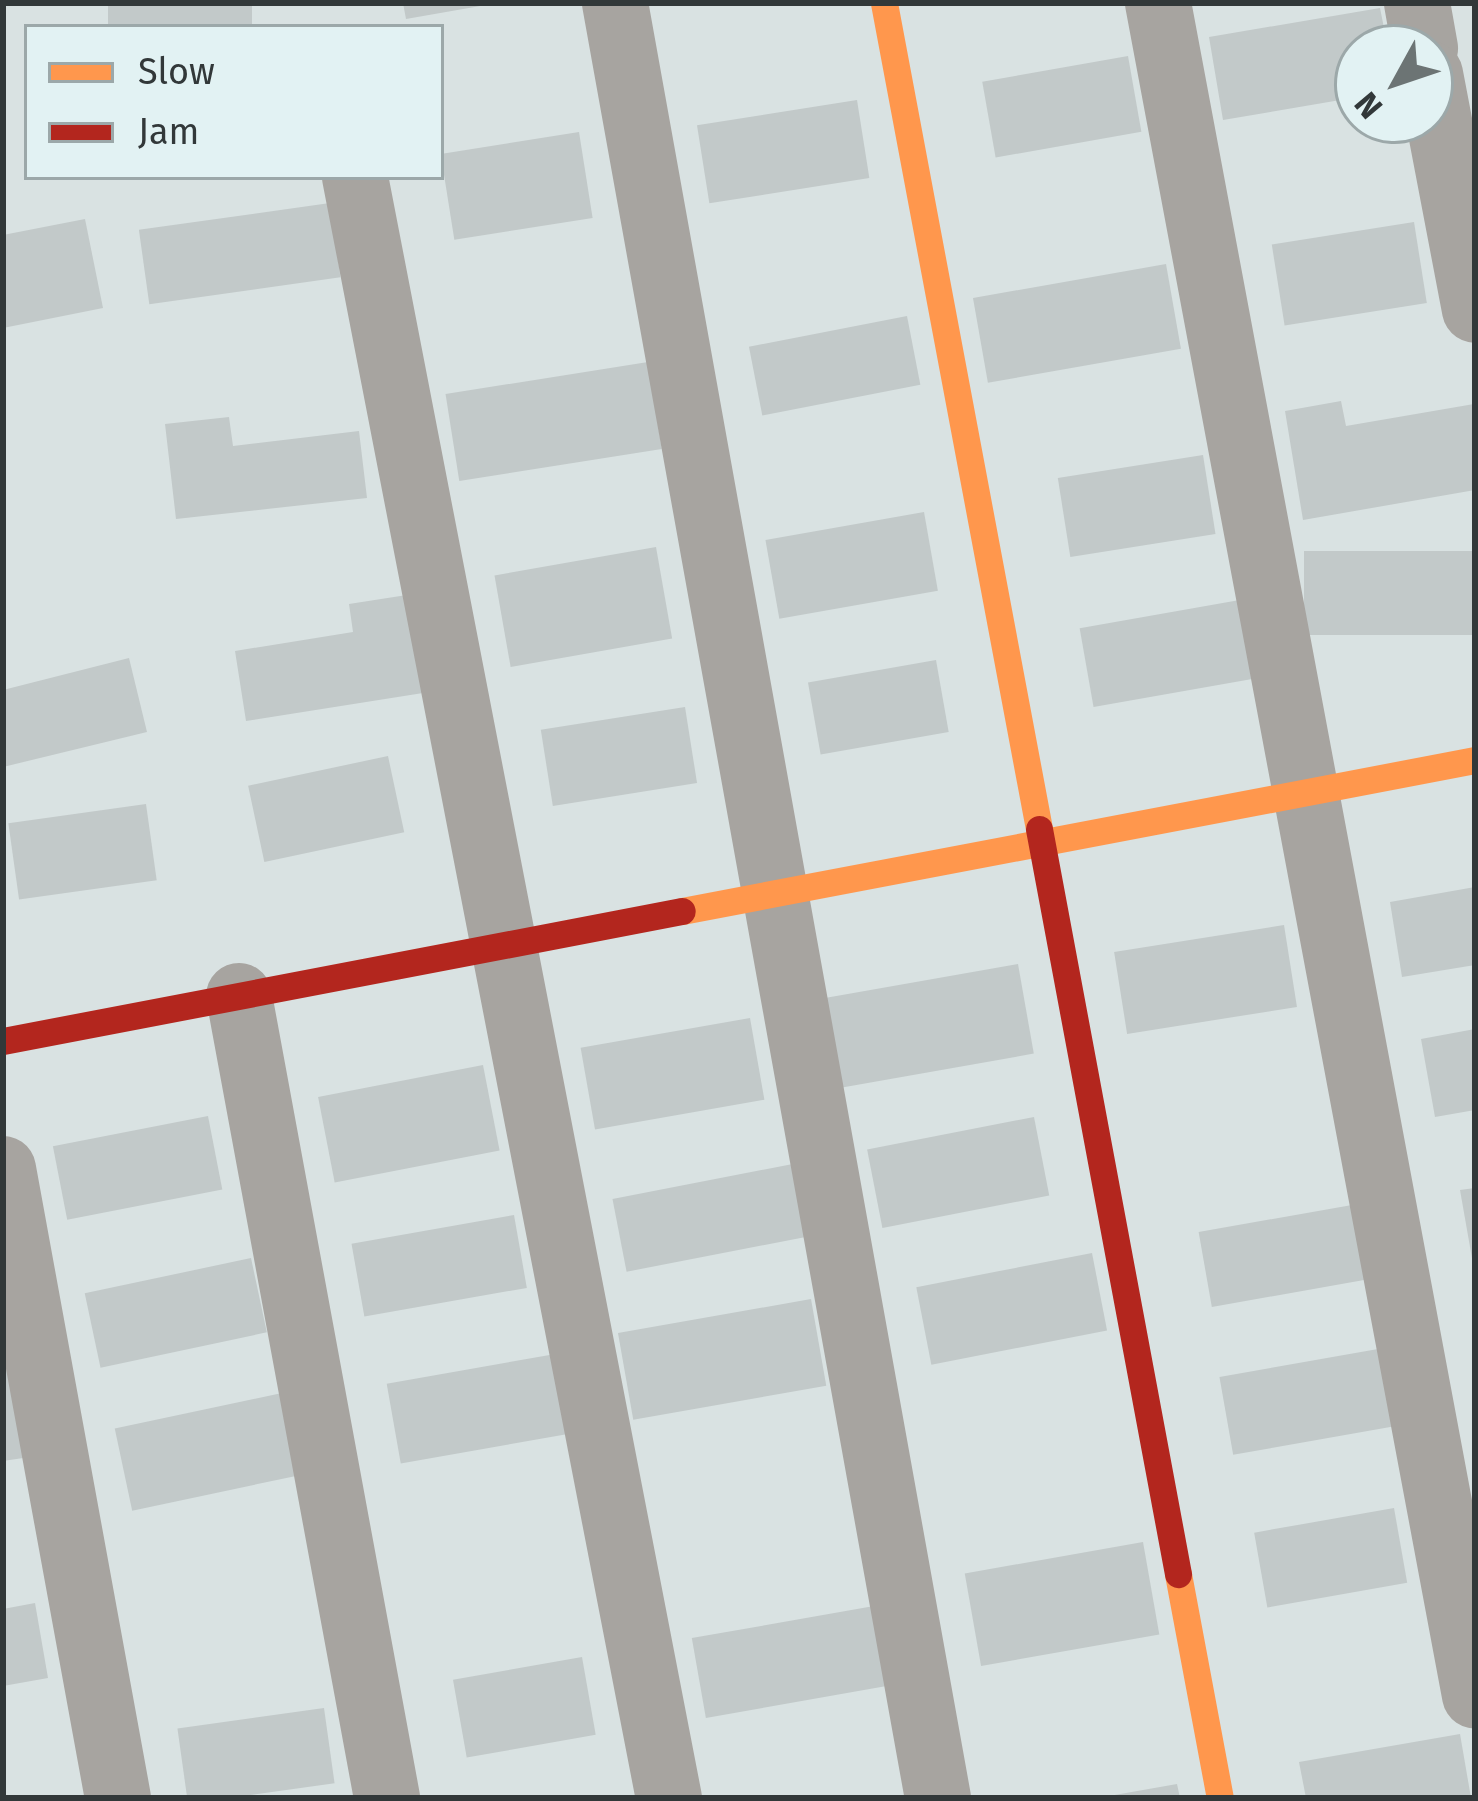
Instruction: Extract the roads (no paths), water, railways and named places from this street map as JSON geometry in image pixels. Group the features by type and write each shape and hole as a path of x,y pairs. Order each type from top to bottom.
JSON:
{"street":[{"path":"615,3 770,895 938,1798"},
{"path":"884,3 1046,842 1220,1798"},
{"path":"1158,3 1475,1696"},
{"path":"1443,144 1475,310"},
{"path":"356,180 669,1798"},
{"path":"3,1041 1475,760"},
{"path":"239,996 387,1798"},
{"path":"3,1168 118,1798"}]}
